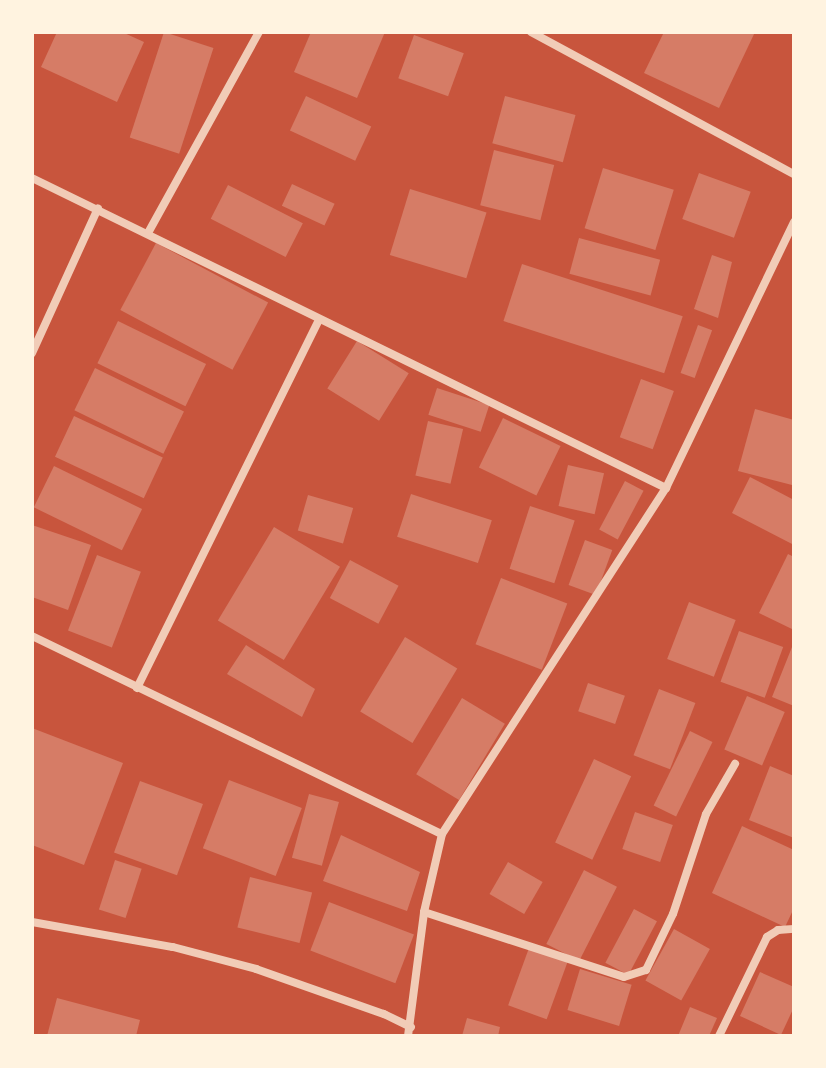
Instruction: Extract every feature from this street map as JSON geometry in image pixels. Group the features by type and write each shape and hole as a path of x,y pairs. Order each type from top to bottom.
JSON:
{"street":[{"path":"148,233 259,32"},
{"path":"531,32 794,174"},
{"path":"32,178 666,488"},
{"path":"32,353 98,208"},
{"path":"32,922 173,947 256,969 384,1014 410,1032 424,912 442,834 666,488 794,222"},
{"path":"137,688 319,319"},
{"path":"32,636 442,834"},
{"path":"424,912 624,977 646,970 673,914 706,814 735,764"},
{"path":"719,1036 767,937 778,930 794,929"}],"building":[{"path":"57,32 122,32 144,42 117,102 41,67"},
{"path":"164,32 213,48 179,154 130,138"},
{"path":"311,32 385,32 357,98 294,72"},
{"path":"664,32 755,32 719,108 644,73"},
{"path":"414,35 464,53 448,96 398,78"},
{"path":"306,96 371,126 355,161 290,130"},
{"path":"505,96 576,115 563,162 492,143"},
{"path":"494,150 554,165 540,220 480,205"},
{"path":"603,168 674,190 655,250 585,228"},
{"path":"699,173 751,192 734,238 682,219"},
{"path":"292,184 335,204 324,226 282,206"},
{"path":"228,185 303,223 286,257 211,219"},
{"path":"410,189 487,212 466,278 390,255"},
{"path":"579,238 660,260 651,295 569,274"},
{"path":"156,243 268,303 232,370 120,310"},
{"path":"712,255 732,262 718,318 694,309"},
{"path":"522,264 683,316 664,373 503,321"},
{"path":"118,321 206,364 185,406 97,363"},
{"path":"698,325 712,330 695,378 681,373"},
{"path":"357,341 409,373 379,421 327,388"},
{"path":"95,368 184,411 163,454 74,410"},
{"path":"641,379 674,391 653,449 620,437"},
{"path":"437,388 489,405 481,432 428,415"},
{"path":"755,409 794,420 792,485 738,471"},
{"path":"74,416 163,457 144,498 55,457"},
{"path":"503,418 561,446 536,495 479,467"},
{"path":"428,421 463,429 450,484 415,476"},
{"path":"568,465 604,473 595,514 559,506"},
{"path":"54,466 142,509 122,550 34,507"},
{"path":"750,477 794,500 794,545 732,513"},
{"path":"625,481 644,491 618,539 599,530"},
{"path":"411,494 492,520 478,563 397,537"},
{"path":"308,495 353,508 343,544 298,531"},
{"path":"530,506 575,521 554,583 510,569"},
{"path":"32,525 91,545 68,610 32,597"},
{"path":"274,527 340,567 284,660 218,620"},
{"path":"585,540 612,550 596,595 569,585"},
{"path":"788,554 794,557 794,630 759,613"},
{"path":"97,555 141,572 112,647 68,631"},
{"path":"350,560 399,586 378,624 330,598"},
{"path":"501,578 567,603 542,670 476,644"},
{"path":"689,602 736,620 714,677 667,659"},
{"path":"739,631 783,647 765,698 721,682"},
{"path":"405,637 457,668 412,743 360,712"},
{"path":"794,642 794,706 772,697"},
{"path":"246,645 315,689 302,717 227,674"},
{"path":"588,683 625,696 615,724 578,711"},
{"path":"659,689 695,703 670,769 634,755"},
{"path":"747,696 785,712 762,765 724,749"},
{"path":"462,698 505,724 459,800 416,774"},
{"path":"32,728 123,763 84,865 32,845"},
{"path":"690,731 712,742 676,817 654,806"},
{"path":"594,759 631,776 592,860 555,842"},
{"path":"770,766 794,776 794,838 749,820"},
{"path":"229,780 302,808 276,876 203,848"},
{"path":"140,781 203,804 177,875 114,852"},
{"path":"309,794 339,802 322,866 292,858"},
{"path":"635,812 673,825 660,862 622,849"},
{"path":"742,826 794,850 794,908 785,927 712,893"},
{"path":"341,835 420,872 407,911 323,881"},
{"path":"115,860 142,869 126,918 99,909"},
{"path":"508,862 543,882 524,914 490,894"},
{"path":"584,870 617,887 579,961 546,944"},
{"path":"250,877 312,892 300,943 237,927"},
{"path":"329,902 414,935 395,983 310,951"},
{"path":"634,909 657,921 628,975 605,963"},
{"path":"674,929 710,949 681,1000 645,981"},
{"path":"529,948 568,962 547,1019 508,1005"},
{"path":"580,969 632,985 619,1026 567,1010"},
{"path":"760,972 794,987 794,1007 781,1035 740,1016"},
{"path":"57,998 140,1020 136,1036 47,1036"},
{"path":"690,1007 717,1018 709,1036 678,1036"},
{"path":"467,1018 500,1027 498,1036 462,1036"}]}
